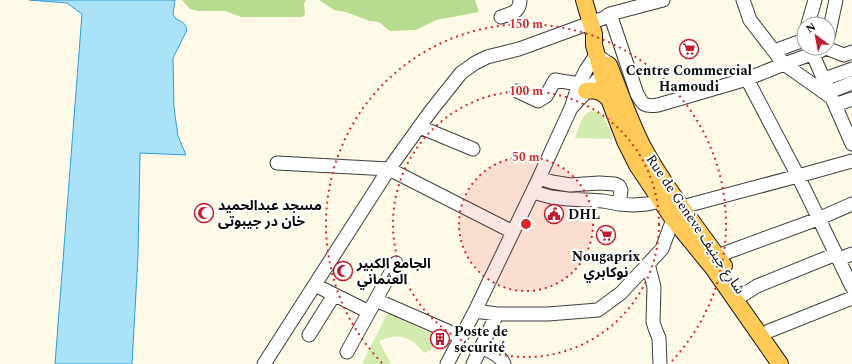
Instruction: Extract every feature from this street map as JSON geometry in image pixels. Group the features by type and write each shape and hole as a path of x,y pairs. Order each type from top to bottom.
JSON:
{"main road":[{"name":"Rue de Genève شارع جينيف","path":"584,0 592,28 594,45 602,64 642,145 663,181 677,213 713,268 769,331 792,364"},
{"name":"Rue de Genève شارع جينيف","path":"602,64 609,99 625,141 637,165 661,201 677,213 717,256 739,297 780,364"},
{"path":"582,88 602,92 609,99"}],"street":[{"path":"501,17 519,9 520,0"},
{"path":"264,364 389,169 430,112 461,73 487,57 592,28 610,14 663,0"},
{"path":"743,0 750,20 784,64 832,98 846,115 852,143"},
{"path":"810,16 815,0"},
{"path":"833,16 836,0"},
{"path":"610,14 637,94 645,105 658,105 747,79 801,56"},
{"path":"774,51 796,43"},
{"path":"836,52 844,55 852,52"},
{"path":"813,56 832,98"},
{"path":"582,88 582,77 602,64"},
{"path":"447,364 475,311 533,192 571,108 582,88 602,64"},
{"path":"824,79 852,69"},
{"path":"747,79 798,176 852,287"},
{"path":"516,91 538,101 546,96 555,80 582,88"},
{"path":"832,98 852,83"},
{"path":"832,98 852,99"},
{"path":"420,127 473,149"},
{"path":"475,311 497,314 548,314 598,310 620,293 662,249 677,213 852,161"},
{"path":"277,163 389,169 513,232"},
{"path":"539,178 570,185 599,183 616,184 621,190 619,204"},
{"path":"533,192 557,197 619,204 647,204 661,201"},
{"path":"717,256 818,219 852,204"},
{"path":"739,297 757,286 837,257 852,254"},
{"path":"347,352 396,263"},
{"path":"648,264 654,286 653,322 659,338 660,364"},
{"path":"315,285 369,312"},
{"path":"309,336 334,295"},
{"path":"769,331 852,298"},
{"path":"376,300 461,337"},
{"path":"473,364 497,314"},
{"path":"481,347 499,356 503,360 504,364"}],"green space":[{"path":"182,0 306,0 304,4 305,14 302,17 241,17 225,11 198,11 190,9"},
{"path":"319,0 475,0 479,12 436,20 416,30 390,31 379,22 370,21 346,12 334,10"},
{"path":"592,111 603,115 613,139 575,138 583,118"},
{"path":"388,312 428,332 430,327 440,333 431,350 424,353 415,343 410,340 399,337 386,338 379,341 391,364 362,364"}],"water":[{"path":"29,0 175,0 173,14 176,19 184,24 187,30 173,58 174,108 178,136 186,155 140,153 138,255 132,364 55,364 82,14 67,3"}],"place":[{"name":"Centre Commercial Hamoudi","path":"689,49"},
{"name":"مسجد عبدالحمید خان در جیبوتی","path":"204,213"},
{"name":"DHL","path":"554,214"},
{"name":"Nougaprix نوكابري","path":"606,235"},
{"name":"الجامع الكبير العثماني","path":"343,271"},
{"name":"Poste de sécurité","path":"440,339"}]}
